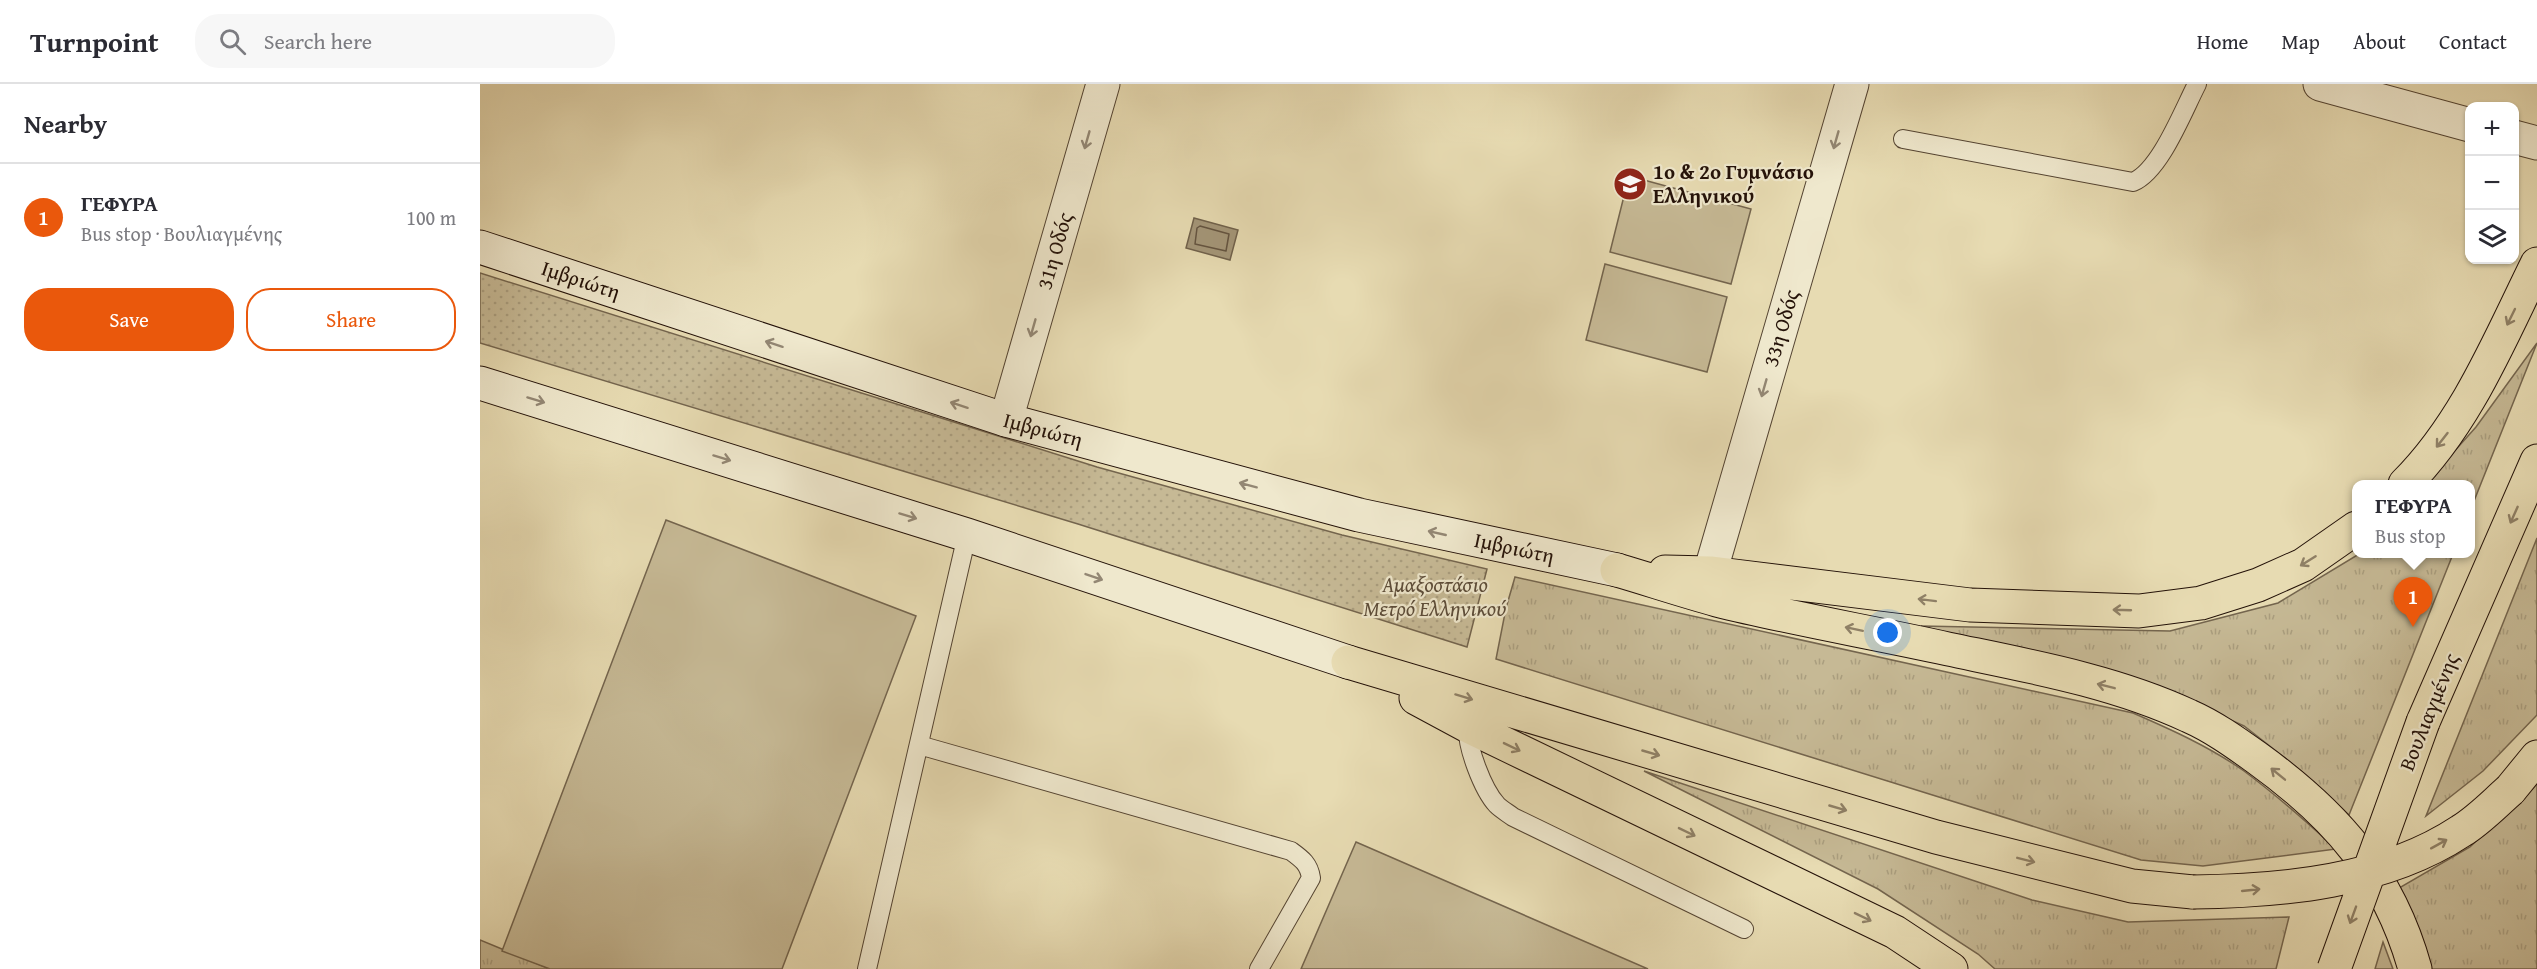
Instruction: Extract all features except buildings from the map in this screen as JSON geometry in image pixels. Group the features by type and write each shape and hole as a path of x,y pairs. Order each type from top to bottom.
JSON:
{"main road":[{"path":"2408,480 2448,432 2474,392 2537,264"},
{"name":"Βουλιαγμένης","path":"2334,969 2423,722 2537,461"},
{"path":"1617,570 1710,573 1970,605 2139,611 2201,603 2258,585 2303,565 2352,531"},
{"path":"1617,570 1717,599 2004,661 2115,688 2189,716 2229,738 2269,767 2322,812 2352,842 2383,888 2403,928 2415,969"},
{"path":"1348,662 1468,726 1895,932 1951,969"},
{"path":"1348,662 1936,837 2132,886 2193,892 2239,891 2318,882 2393,864 2426,851 2461,832 2510,790 2537,757"}],"street":[{"name":"31η Οδός","path":"1006,420 1103,84"},
{"name":"33η Οδός","path":"1710,573 1852,84"},
{"path":"2326,85 2465,124"},
{"path":"2519,138 2537,143"},
{"name":"Ιμβριώτη","path":"480,247 1006,420 1359,515 1617,570"},
{"path":"480,383 967,535 1348,662"}],"lane":[{"path":"1904,139 2133,182 2144,178 2156,163 2197,84"},
{"path":"867,969 967,535"},
{"path":"1468,726 1467,736 1486,791 1498,806 1513,817 1744,929"},
{"path":"919,745 1291,851 1310,869 1311,878 1259,969"}],"green space":[{"path":"1629,176 1751,209 1731,284 1610,252"},
{"path":"1605,264 1727,297 1707,372 1586,340"},
{"name":"Αμαξοστάσιο Μετρό Ελληνικού","path":"480,273 1097,467 1342,535 1487,569 1467,647 1078,524 480,343"},
{"path":"2537,343 2475,498 2475,480 2429,480 2476,427"},
{"path":"666,520 916,616 782,969 550,969 502,951"},
{"path":"2537,538 2537,715 2483,771 2426,816"},
{"path":"2352,558 2451,558 2349,815 2300,770 2244,726 2159,688 1921,626 2170,631 2278,603"},
{"path":"1515,577 2133,713 2190,739 2231,762 2280,799 2336,849 2203,866 2141,860 1496,659"},
{"path":"1644,771 2032,900 2128,922 2289,917 2276,969 1995,969 1978,954 1878,889"},
{"path":"2537,782 2537,969 2428,969 2399,888 2470,847"},
{"path":"1356,842 1648,969 1301,969"},
{"path":"480,940 550,969 480,969"},
{"path":"2383,942 2393,969 2375,969"}],"water":[{"path":"1194,218 1238,230 1230,260 1186,248"}],"place":[{"name":"1ο & 2ο Γυμνάσιο Ελληνικού","path":"1630,184"},
{"name":"ΓΕΦΥΡΑ","path":"2413,627"}]}
